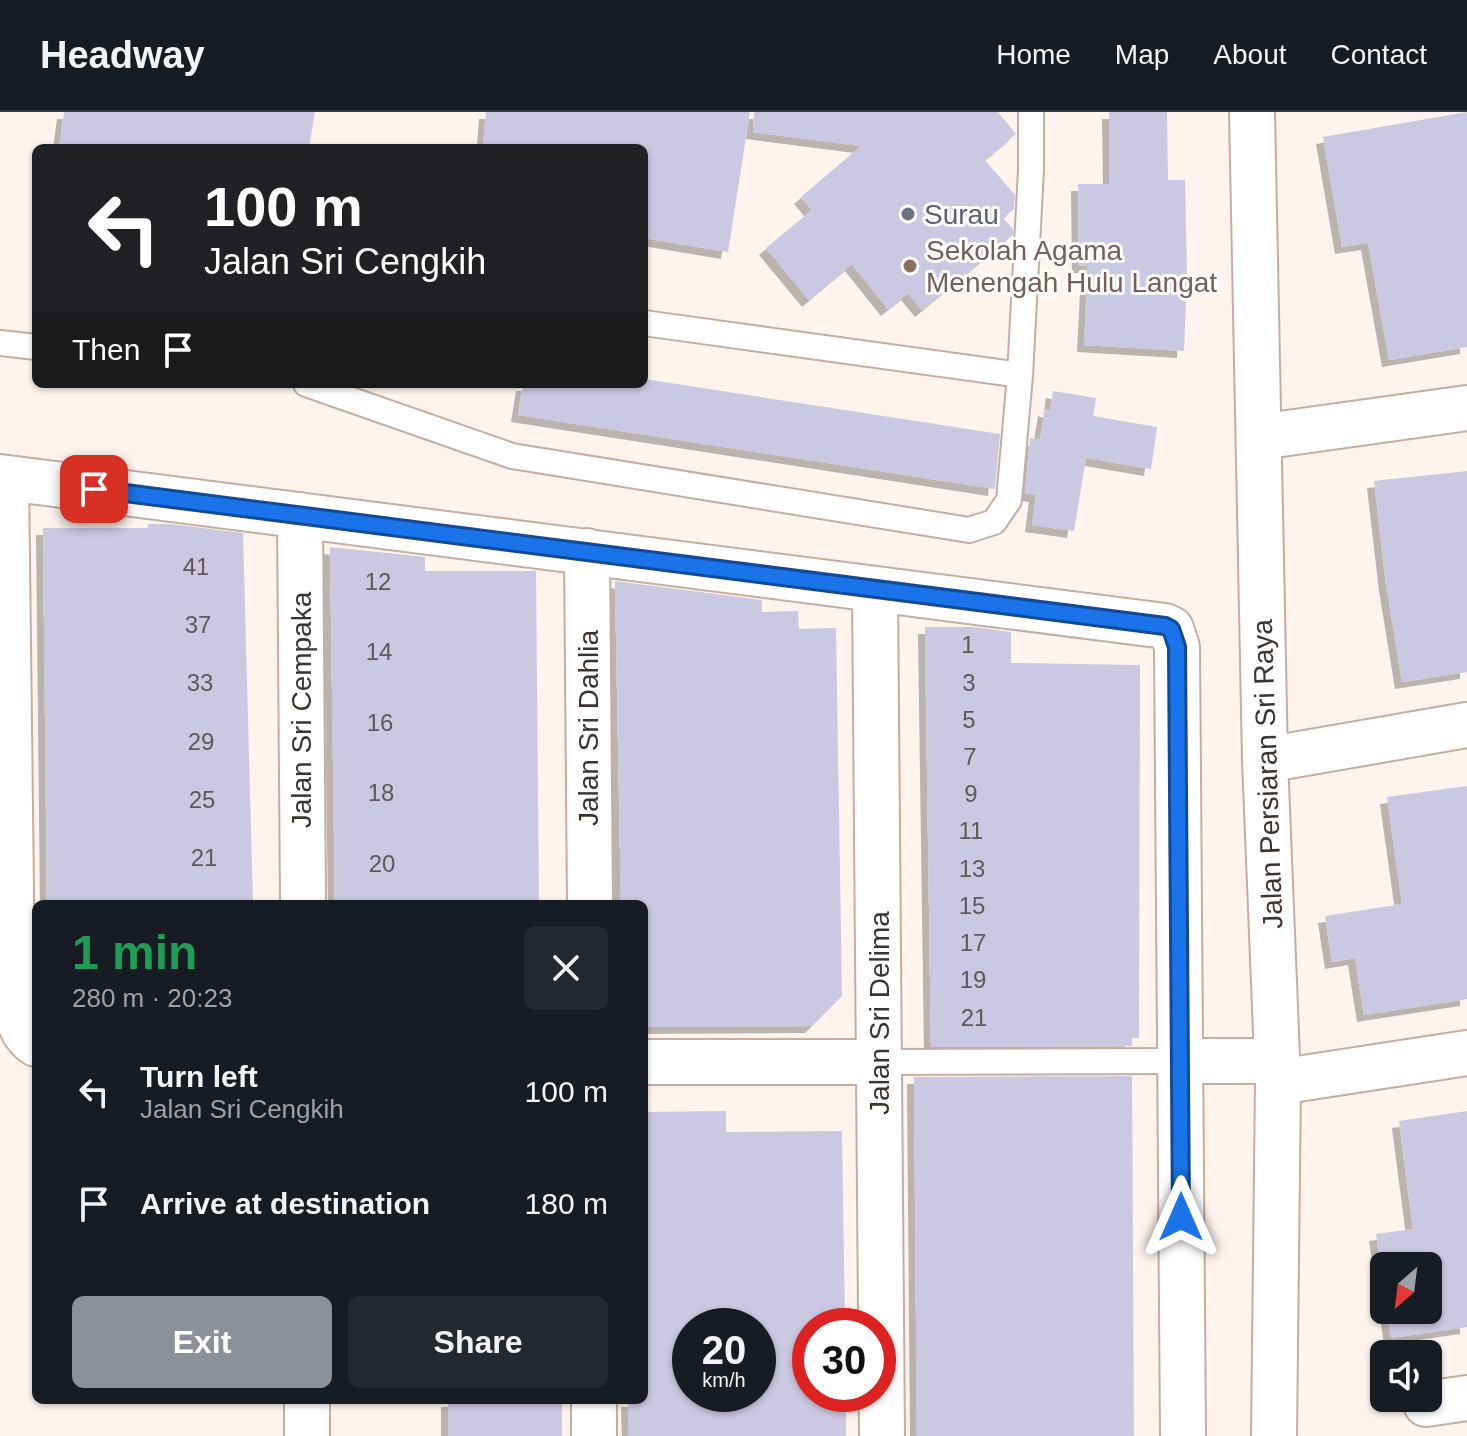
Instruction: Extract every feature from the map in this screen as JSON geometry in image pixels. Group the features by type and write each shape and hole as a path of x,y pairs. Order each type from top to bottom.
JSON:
{"street":[{"name":"Jalan Persiaran Sri Raya","path":"1252,112 1265,760 1277,1071 1274,1436"},
{"path":"1259,437 1467,408"},
{"path":"32,1041 26,1037 18,1017 6,972 3,478 1165,626 1171,629 1177,647 1183,1436"},
{"name":"Jalan Sri Cempaka","path":"300,515 303,900"},
{"name":"Jalan Sri Dahlia","path":"587,551 590,900"},
{"name":"Jalan Sri Delima","path":"875,589 882,1436"},
{"path":"1265,760 1467,725"},
{"path":"1180,1061 1277,1071 1467,1053"},
{"path":"648,1062 879,1062"},
{"path":"307,1404 307,1436"},
{"path":"594,1404 594,1436"}],"lane":[{"path":"317,388 512,456 969,530 994,522 1009,500 1020,375 1031,170 1031,112"},
{"path":"648,324 1020,375"},
{"path":"0,343 32,347"},
{"path":"879,1062 1180,1061"}],"building":[{"path":"64,112 315,112 310,144 60,144"},
{"path":"486,112 750,112 728,252 648,239 648,144 483,144"},
{"name":"Surau","path":"754,112 998,112 1016,134 985,160 1015,195 1014,209 1003,218 1013,229 1013,235 922,310 908,293 888,309 852,264 809,300 766,248 812,210 801,197 861,146 753,132"},
{"path":"1109,112 1167,112 1168,180 1185,180 1187,273 1184,351 1084,345 1088,266 1079,266 1078,184 1110,184"},
{"path":"1467,112 1467,347 1389,360 1368,243 1342,247 1323,137"},
{"path":"648,380 1000,434 995,489 518,415 522,388 648,388"},
{"path":"1053,391 1096,398 1093,416 1157,427 1151,469 1086,458 1074,531 1032,525 1036,495 1025,493 1030,438 1040,440 1045,409 1050,411"},
{"path":"1467,471 1467,672 1402,682 1374,481"},
{"path":"148,524 170,524 243,533 253,900 47,900 43,528 148,528"},
{"path":"330,547 425,557 425,571 536,571 539,900 335,900"},
{"path":"615,581 762,600 762,612 798,611 799,629 836,628 842,996 812,1026 648,1027 648,900 621,900"},
{"path":"925,627 974,627 1011,632 1011,663 1140,665 1139,1038 1132,1038 1132,1046 931,1047"},
{"path":"1467,786 1467,999 1364,1015 1355,958 1332,962 1325,916 1402,904 1387,797"},
{"path":"1132,1076 1134,1436 917,1436 914,1077"},
{"path":"726,1111 726,1132 842,1131 845,1308 792,1308 792,1412 846,1412 846,1436 629,1436 628,1404 648,1404 648,1112"},
{"path":"1467,1111 1467,1327 1391,1338 1389,1324 1442,1324 1442,1252 1379,1252 1376,1234 1413,1229 1399,1121"},
{"path":"448,1404 562,1404 562,1436 448,1436"}],"place":[{"name":"Surau","path":"908,214"},
{"name":"Sekolah Agama Menengah Hulu Langat","path":"910,266"}],"route":[{"path":"94,489 1171,629 1177,647 1181,1217"}]}
